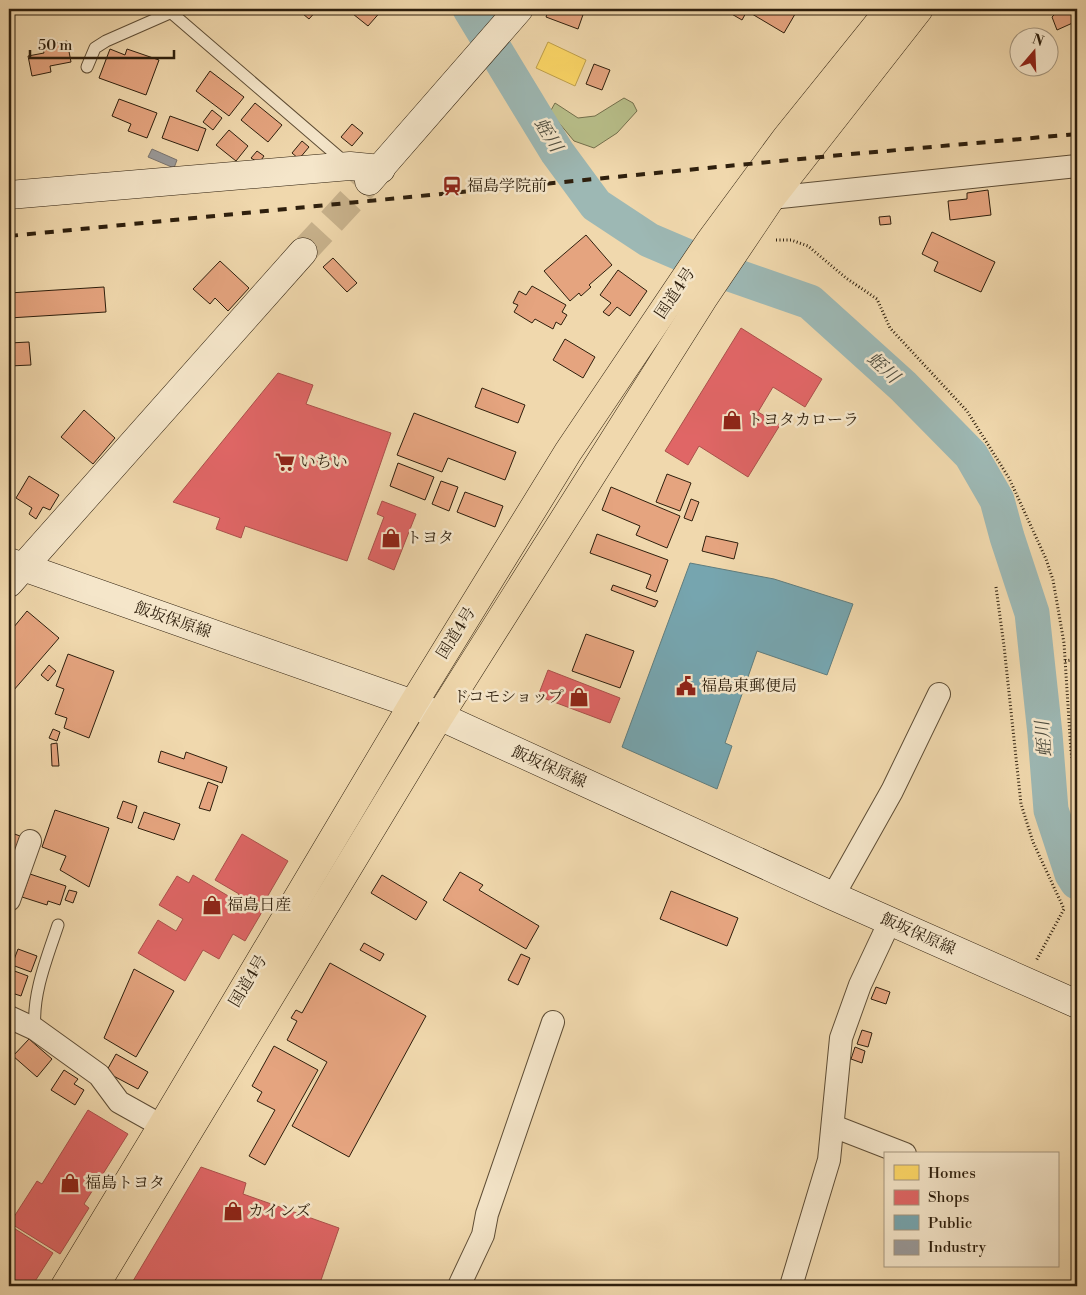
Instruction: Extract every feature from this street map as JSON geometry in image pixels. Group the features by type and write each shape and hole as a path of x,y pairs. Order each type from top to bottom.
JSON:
{"highway":[{"name":"国道4号","path":"65,1286 413,704 568,452 710,241 786,138 890,9"},
{"name":"国道4号","path":"95,1286 439,717 703,299 771,198 920,9"}],"main road":[{"path":"9,195 365,173 472,62 519,9"},
{"path":"13,571 303,252"},
{"name":"飯坂保原線","path":"13,571 413,704 834,896 1077,1004"}],"street":[{"path":"771,198 1077,166"},
{"path":"834,896 892,791 939,694"},
{"path":"9,900 30,841"},
{"path":"791,1286 829,1160 841,1038 860,985 890,921"},
{"path":"9,1017 35,1029 99,1075 119,1102 162,1126"},
{"path":"459,1286 483,1235 487,1214 553,1022"},
{"path":"833,1126 900,1152"}],"lane":[{"path":"86,67 95,48 172,10 174,15 365,173"},
{"path":"35,1029 34,1016 42,970 58,925"}],"path":[{"path":"776,240 791,240 808,246 846,278 877,300 890,328 967,411 1010,478 1046,559 1053,580 1064,643 1071,752 1077,785"},
{"path":"996,587 1021,804 1033,842 1064,909 1026,981"},
{"path":"1065,660 1077,659"}],"green space":[{"path":"624,98 633,103 637,111 617,133 594,148 574,141 550,112 555,103 578,118 595,116"}],"building: Homes":[{"path":"548,42 586,60 575,86 536,68"}],"building: Shops":[{"path":"741,328 822,379 805,407 773,387 758,412 780,425 748,477 699,446 688,465 665,451"},
{"path":"278,373 313,385 306,404 391,433 347,561 245,526 241,538 216,529 220,518 173,502"},
{"name":"トヨタ","path":"382,501 416,514 394,570 368,559 384,517 377,514"},
{"name":"ドコモショップ","path":"548,670 620,698 610,723 538,696"},
{"path":"242,834 288,861 266,899 269,900 245,941 233,934 219,959 203,950 185,981 138,953 158,920 176,931 183,919 159,905 177,876 189,883 193,875 235,900 239,894 215,880"},
{"name":"福島トヨタ","path":"88,1110 128,1134 84,1204 89,1208 60,1254 10,1223 37,1181 42,1184"},
{"name":"カインズ","path":"201,1167 246,1183 243,1194 339,1228 319,1286 130,1286"},
{"path":"9,1225 53,1253 32,1286 9,1286"}],"building: Public":[{"path":"690,563 774,579 853,604 827,675 757,651 725,743 732,746 717,789 622,747"}],"building: Industry":[{"path":"152,149 177,160 174,168 148,157"}],"building: Other":[{"path":"297,9 318,9 309,19"},
{"path":"358,9 383,9 368,26 353,14"},
{"path":"549,9 585,9 578,29 546,17"},
{"path":"723,9 798,9 784,33 747,11 742,20"},
{"path":"1052,9 1077,9 1077,21 1058,30 1052,17 1054,15"},
{"path":"67,41 71,62 50,66 51,72 32,76 28,56 44,53 42,46"},
{"path":"110,49 125,55 127,49 159,60 146,95 99,78"},
{"path":"594,64 610,70 602,90 586,84"},
{"path":"210,71 244,97 229,116 196,91"},
{"path":"119,99 157,113 147,138 128,131 131,124 112,116"},
{"path":"255,103 282,125 268,142 241,120"},
{"path":"212,110 222,118 213,130 203,122"},
{"path":"170,116 206,129 198,151 162,138"},
{"path":"352,124 363,133 352,146 341,137"},
{"path":"229,130 248,146 236,161 216,145"},
{"path":"302,141 309,147 299,159 292,153"},
{"path":"257,151 264,156 259,163 251,158"},
{"path":"988,190 991,215 950,220 948,201 967,199 967,193"},
{"path":"890,216 891,224 880,225 879,217"},
{"path":"932,232 995,262 981,292 934,271 938,262 922,254"},
{"path":"586,235 612,265 589,285 591,287 581,296 579,293 570,301 544,271"},
{"path":"333,258 357,283 347,292 323,267"},
{"path":"220,261 249,288 228,311 215,298 210,304 193,289"},
{"path":"618,270 647,291 630,316 617,307 609,316 603,312 611,303 600,295"},
{"path":"532,286 566,305 562,312 567,315 561,325 556,322 553,329 535,319 532,323 514,312 518,305 513,303 519,291 526,295"},
{"path":"104,287 106,312 9,318 9,293"},
{"path":"565,339 595,357 583,378 553,360"},
{"path":"29,342 31,365 9,366 9,343"},
{"path":"482,388 525,405 518,423 475,407"},
{"path":"84,410 115,438 93,464 61,437"},
{"path":"414,413 516,452 505,480 448,458 442,472 397,455"},
{"path":"398,463 434,477 425,500 390,486"},
{"path":"667,474 691,483 680,511 656,502"},
{"path":"29,476 59,495 50,510 43,507 36,519 29,514 32,508 16,498"},
{"path":"441,481 458,487 449,511 432,504"},
{"path":"611,487 680,516 667,548 636,535 640,526 602,510"},
{"path":"465,492 503,506 495,527 457,512"},
{"path":"691,499 699,502 692,521 684,518"},
{"path":"597,534 668,560 656,592 646,588 651,575 590,553"},
{"path":"706,536 738,543 734,559 702,551"},
{"path":"613,585 658,601 655,607 611,590"},
{"path":"27,611 59,638 13,691 9,687 9,633"},
{"path":"586,634 634,651 620,688 572,671"},
{"path":"68,654 114,671 89,738 64,728 67,718 55,714 64,689 56,686"},
{"path":"49,665 56,671 48,681 41,675"},
{"path":"53,729 60,732 57,741 49,738"},
{"path":"57,743 59,766 52,766 51,744"},
{"path":"161,751 184,759 186,752 227,767 222,783 158,762"},
{"path":"208,782 218,786 210,811 199,808"},
{"path":"123,801 137,806 132,823 117,818"},
{"path":"55,810 109,828 89,887 60,870 66,856 42,847"},
{"path":"144,812 180,824 174,840 138,828"},
{"path":"9,832 20,836 12,860 9,859"},
{"path":"460,872 483,885 479,890 539,926 526,949 443,900"},
{"path":"30,874 66,886 60,905 48,901 47,905 22,897"},
{"path":"382,875 427,902 416,920 371,893"},
{"path":"69,890 77,892 73,903 65,900"},
{"path":"671,891 738,918 727,946 660,919"},
{"path":"364,943 384,954 380,961 360,950"},
{"path":"18,949 37,956 31,972 12,965"},
{"path":"521,954 530,958 518,985 508,980"},
{"path":"330,963 426,1016 349,1157 292,1126 327,1062 287,1040 297,1021 291,1018 296,1010 302,1013"},
{"path":"9,969 28,976 21,996 9,992"},
{"path":"134,969 174,991 136,1057 104,1038"},
{"path":"876,987 890,992 886,1004 871,999"},
{"path":"862,1030 872,1033 868,1047 857,1044"},
{"path":"29,1039 52,1059 37,1077 13,1056"},
{"path":"274,1046 318,1070 265,1165 249,1156 275,1110 257,1101 262,1092 252,1086"},
{"path":"855,1047 865,1051 862,1063 851,1059"},
{"path":"116,1054 148,1072 138,1089 106,1072"},
{"path":"64,1070 78,1079 74,1084 84,1090 75,1105 51,1090"}],"waterway":[{"name":"蛭川","path":"470,9 557,152 596,205 649,240 724,272 810,302 903,386 971,455 997,500 1032,613 1051,810 1072,874 1077,882"}],"tunnel":[{"path":"303,252 365,185"}],"railway":[{"path":"9,236 841,155 1077,134"}],"place":[{"name":"福島学院前","path":"452,186"},
{"name":"トヨタカローラ","path":"732,420"},
{"name":"いちい","path":"285,462"},
{"name":"トヨタ","path":"391,538"},
{"name":"福島東郵便局","path":"686,686"},
{"name":"ドコモショップ","path":"579,697"},
{"name":"福島日産","path":"212,905"},
{"name":"福島トヨタ","path":"70,1183"},
{"name":"カインズ","path":"233,1211"}]}
